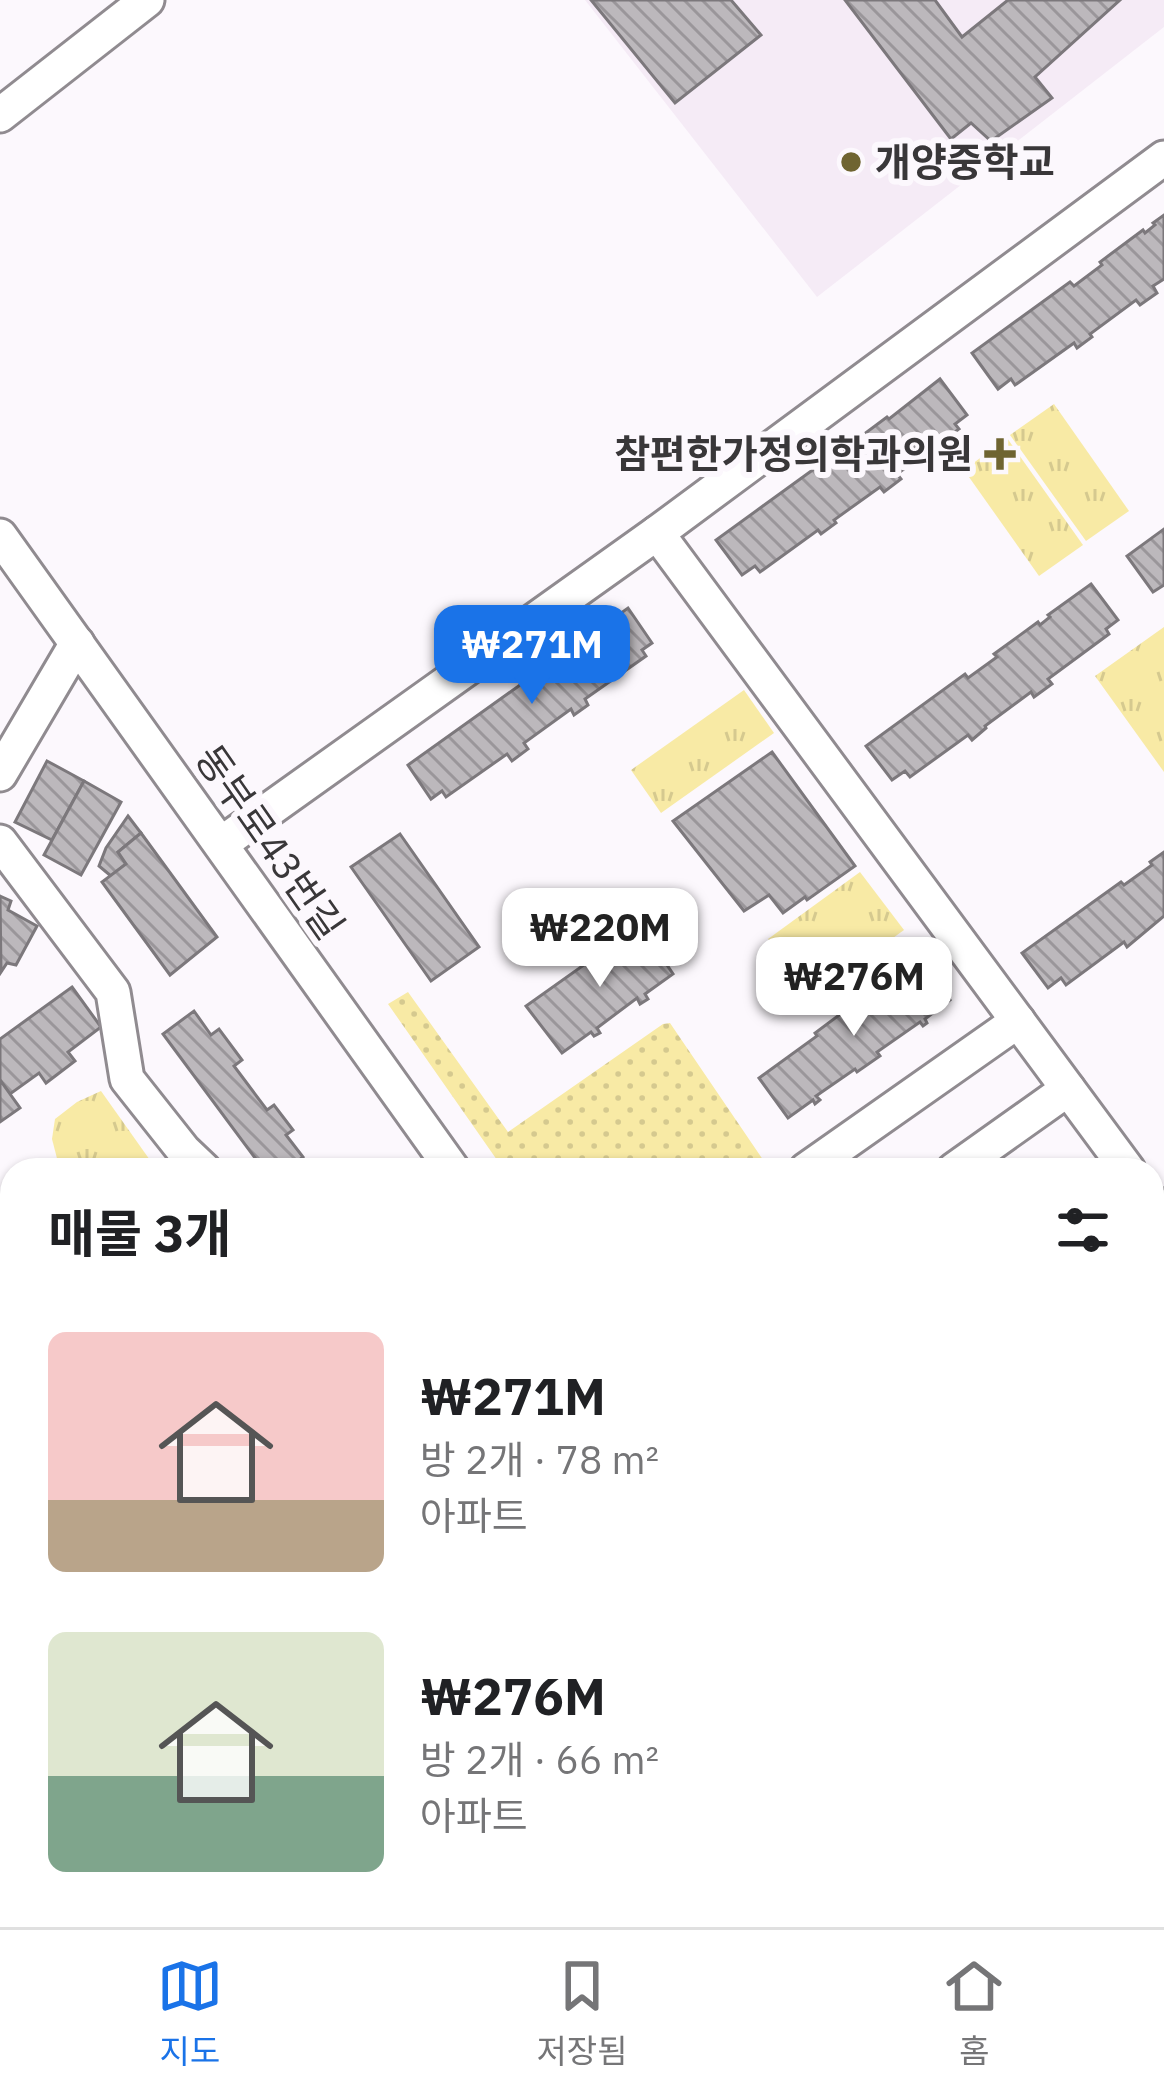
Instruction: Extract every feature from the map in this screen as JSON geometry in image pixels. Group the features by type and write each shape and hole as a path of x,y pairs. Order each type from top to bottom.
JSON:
{"street":[{"path":"0,115 147,0"},
{"path":"0,138 81,51"},
{"path":"221,844 657,533 1164,158"},
{"path":"657,533 1119,1158"},
{"name":"동부로43번길","path":"0,536 444,1158"},
{"path":"0,774 77,643"},
{"path":"0,842 113,992 127,1079 191,1158"},
{"path":"823,1158 1018,1021"},
{"path":"971,1158 1068,1089"}],"shaded area":[{"name":"개양중학교","path":"585,0 1164,0 1164,27 817,297"}],"green space":[{"path":"1054,404 1129,511 1086,541 1010,435"},
{"path":"1007,438 1083,545 1039,576 964,470"},
{"path":"1164,627 1164,772 1095,676"},
{"path":"744,690 774,733 661,813 631,770"},
{"path":"860,872 904,930 811,997 768,939"},
{"path":"408,992 508,1132 670,1023 762,1158 496,1158 388,1004"},
{"path":"101,1091 148,1158 57,1158 52,1139 55,1119"}],"building":[{"path":"591,0 731,0 761,35 675,103"},
{"name":"개양중학교","path":"845,0 935,0 962,37 1008,0 1120,0 1035,77 1052,98 991,141 971,123 951,139"},
{"path":"1164,215 1164,279 1153,286 1157,293 1140,305 1136,300 1077,348 1074,343 1015,385 1011,379 998,389 972,353 1070,282 1074,286"},
{"path":"940,379 967,415 955,424 959,429 897,474 901,479 884,492 880,487 821,534 818,530 760,572 755,566 742,575 716,540 814,469 818,473"},
{"path":"1164,529 1164,585 1153,592 1127,556"},
{"path":"1091,584 1118,620 1106,629 1109,634 1048,679 1052,684 1034,697 1031,692 972,740 968,735 910,777 905,771 892,780 866,746 965,674 968,678"},
{"path":"628,608 652,643 642,650 646,656 585,699 588,705 574,715 571,709 524,743 528,749 512,761 507,754 446,797 442,791 431,799 408,765"},
{"path":"772,752 855,866 783,913 769,895 744,911 673,821"},
{"path":"47,761 84,781 52,840 15,822"},
{"path":"84,781 121,802 81,875 44,855"},
{"path":"128,816 141,833 118,852 126,864 111,876 99,866"},
{"path":"141,833 217,937 170,975 102,882 126,864 118,852"},
{"path":"400,834 479,947 431,981 351,867"},
{"path":"1164,852 1164,916 1127,947 1124,942 1066,985 1061,978 1048,988 1022,953 1121,882 1124,885"},
{"path":"0,896 11,901 8,910 37,926 16,965 7,963 1,972"},
{"path":"640,925 673,974 645,994 648,999 640,1004 637,998 597,1028 600,1033 594,1036 591,1032 562,1053 526,1006"},
{"path":"921,961 950,1000 925,1019 923,1026 920,1022 877,1052 880,1056 816,1096 820,1100 815,1104 813,1100 788,1118 759,1078 854,1004 857,1008"},
{"path":"72,987 101,1027 68,1052 75,1061 46,1083 39,1073 10,1094 0,1080 0,1039"},
{"path":"194,1011 211,1035 219,1029 242,1060 234,1066 267,1110 274,1105 293,1130 286,1135 303,1157 255,1158 163,1034"},
{"path":"0,1080 20,1108 0,1122"}],"place":[{"name":"개양중학교","path":"851,162"},
{"name":"참편한가정의학과의원","path":"1000,454"}]}
